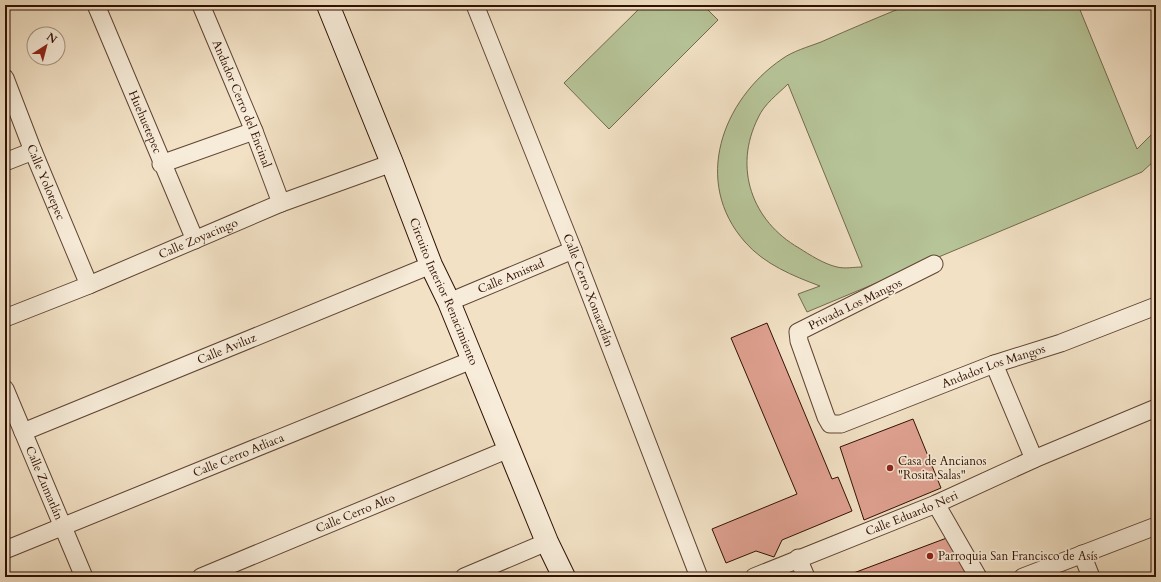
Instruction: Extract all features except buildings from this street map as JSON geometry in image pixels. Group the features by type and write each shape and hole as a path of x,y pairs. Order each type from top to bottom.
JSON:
{"main road":[{"name":"Circuito Interior Renacimiento","path":"328,5 392,163 431,265 449,302 547,542 564,577"}],"street":[{"name":"Huehuetepec","path":"96,5 161,164 195,240"},
{"name":"Andador Cerro del Encinal","path":"201,5 254,131 281,203"},
{"name":"Calle Cerro Xonacatlán","path":"474,5 573,250 699,577"},
{"name":"Calle Yolotepec","path":"5,78 33,151 90,285"},
{"path":"161,164 254,131"},
{"path":"5,162 33,151"},
{"name":"Calle Zoyacingo","path":"5,318 90,285 281,203 392,163"},
{"name":"Calle Amistad","path":"449,302 573,250"},
{"name":"Privada Los Mangos","path":"830,424 826,417 799,341 798,332 934,264"},
{"name":"Calle Aviluz","path":"23,432 431,265"},
{"name":"Andador Los Mangos","path":"830,424 841,424 994,364 1061,342 1156,306"},
{"name":"Calle Cerro Atliaca","path":"5,550 472,360"},
{"path":"994,364 1034,459"},
{"name":"Calle Zumatlán","path":"5,389 84,577"},
{"name":"Calle Eduardo Neri","path":"754,577 798,558 936,504 1034,459 1156,408"},
{"name":"Calle Cerro Alto","path":"201,577 509,449"},
{"path":"936,504 978,577"},
{"path":"1023,577 1156,526"},
{"path":"464,577 547,542"},
{"path":"1082,554 1091,577"},
{"path":"798,558 806,577"}],"green space":[{"path":"643,5 703,5 718,20 609,129 564,83"},
{"path":"908,5 1078,5 1137,149 1156,130 1156,159 1142,172 807,312 798,294 820,286 789,273 761,257 745,242 729,219 720,194 718,169 721,143 730,119 743,96 761,76 786,56","holes":["788,84 862,266 843,268 832,266 799,248 783,237 769,223 759,208 752,192 748,174 747,156 751,137 758,118 764,108"]}],"place":[{"name":"Casa de Ancianos \"Rosita Salas\"","path":"890,468"},
{"name":"Parroquia San Francisco de Asís","path":"930,556"}]}
